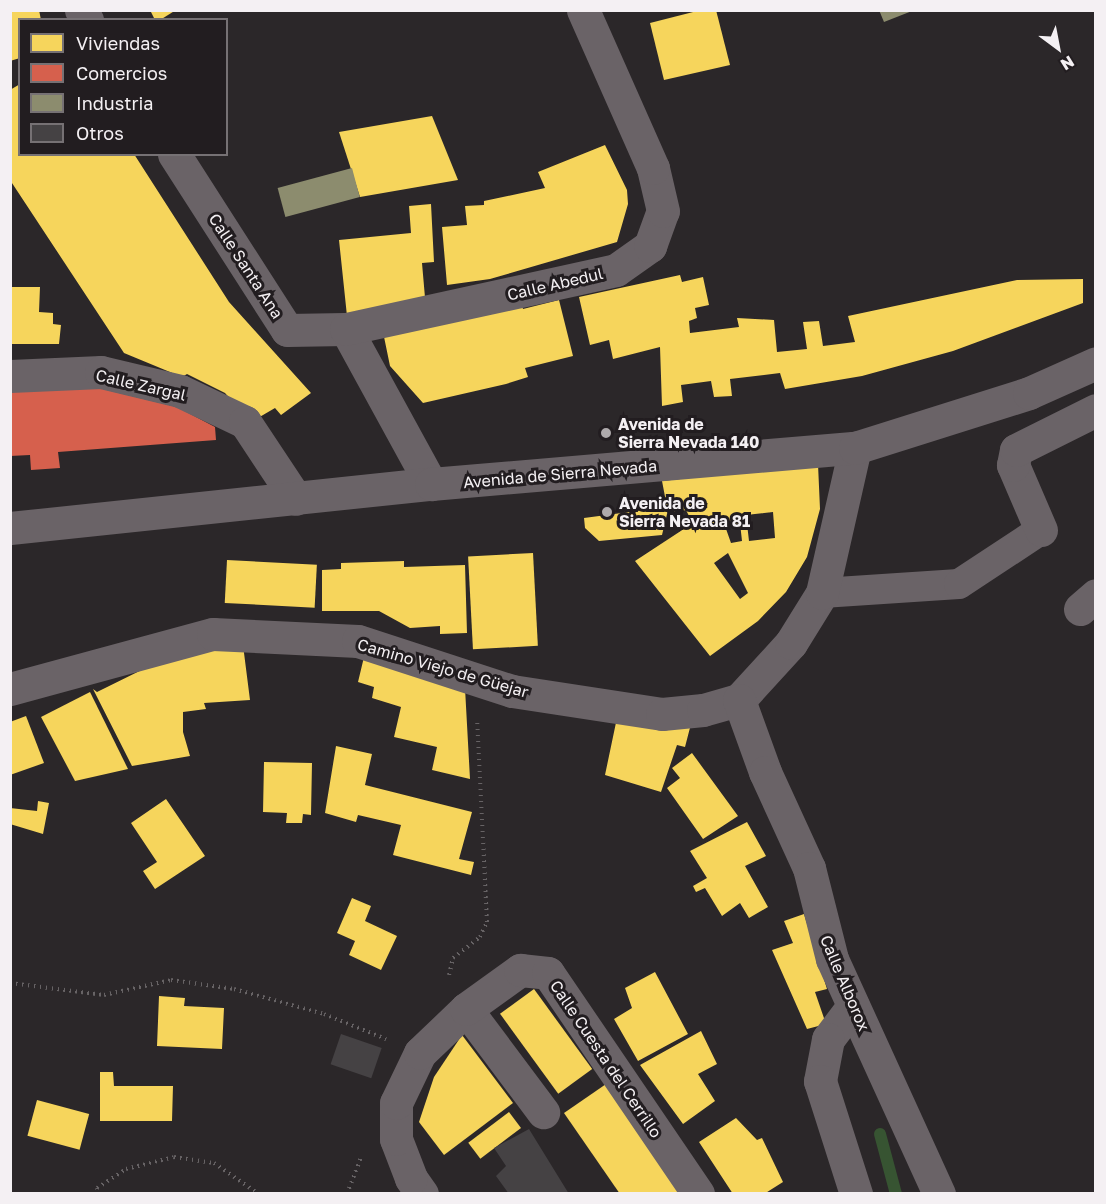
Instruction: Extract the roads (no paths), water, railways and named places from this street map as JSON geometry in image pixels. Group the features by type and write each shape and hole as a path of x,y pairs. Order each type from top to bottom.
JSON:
{"street":[{"name":"Calle Abedul","path":"346,329 616,270 650,246 663,211 653,168 583,10"},
{"name":"Calle Santa Ana","path":"175,156 287,330 346,329"},
{"path":"346,329 431,484"},
{"name":"Avenida de Sierra Nevada","path":"10,528 431,484 855,448 1029,393 1095,363"},
{"name":"Calle Zargal","path":"10,376 101,372 180,391 245,422 296,499"},
{"path":"822,593 959,584 1041,530 1013,465 1016,450 1095,410"},
{"path":"739,700 791,643 822,593 855,448"},
{"name":"Camino Viejo de Güejar","path":"10,689 213,634 358,641 512,691 662,714 703,710 739,700"},
{"name":"Calle Alborox","path":"739,700 765,772 809,868 823,933 853,1006 939,1194"},
{"name":"Calle Cuesta del Cerrillo","path":"422,1194 411,1178 396,1139 396,1103 420,1053 466,1009 520,970 548,973 698,1194"},
{"path":"853,1006 828,1039 820,1081 856,1194"},
{"path":"466,1009 543,1112"}],"waterway":[{"path":"880,1134 896,1194"}],"place":[{"name":"Avenida de Sierra Nevada 140","path":"606,433"},
{"name":"Avenida de Sierra Nevada 81","path":"607,512"}]}
